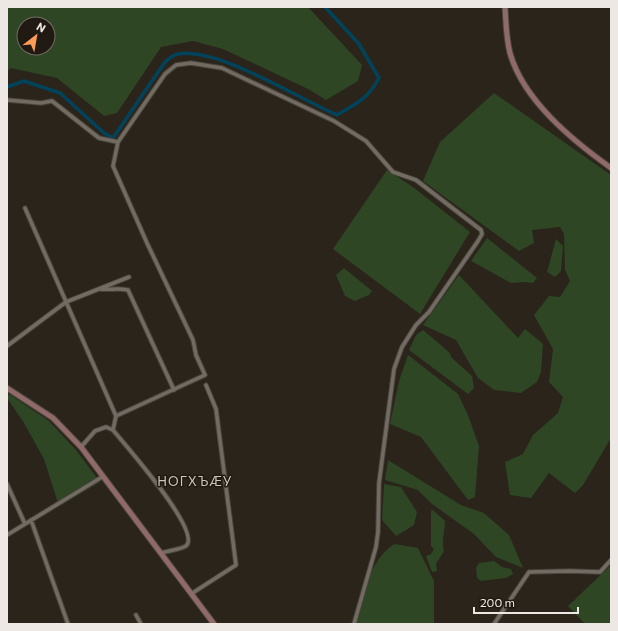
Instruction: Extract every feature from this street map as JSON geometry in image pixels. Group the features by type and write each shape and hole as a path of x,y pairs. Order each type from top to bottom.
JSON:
{"main road":[{"path":"505,7 510,52 520,80 546,111 586,149 611,168"},
{"path":"7,388 53,418 81,447 102,477 214,624"}],"street":[{"path":"116,416 205,375 196,355 194,340 147,243 113,166 118,142 165,74 176,66 191,63 222,68 334,121 366,141 393,172 416,180 481,230 482,234 478,241 429,312 416,325 406,342 394,369 378,483 378,532 376,547 354,624"},
{"path":"7,100 41,103 52,101 99,138 118,142"},
{"path":"25,208 116,416 113,430"},
{"path":"7,346 66,302 129,277"},
{"path":"99,288 110,290 119,288 128,290 174,390"},
{"path":"191,594 236,565 216,409 206,385"},
{"path":"81,447 95,431 106,427 113,430 179,513 188,533 189,541 186,546 161,553"},
{"path":"7,535 102,477"},
{"path":"7,484 26,524"},
{"path":"31,520 68,624"},
{"path":"494,624 529,572 600,572 611,560"},
{"path":"136,615 141,624"}],"green space":[{"path":"7,7 308,7 362,65 358,81 326,100 310,90 223,49 193,41 161,47 117,113 104,116 57,78 11,68 7,71"},
{"path":"494,93 611,175 611,438 583,485 575,493 549,473 531,498 510,495 505,462 523,454 533,435 558,413 563,397 549,382 553,349 534,315 549,296 560,297 570,281 565,270 564,234 560,227 532,230 534,243 519,251 423,181 440,142"},
{"path":"387,170 413,187 470,232 420,314 333,249"},
{"path":"487,238 537,278 533,283 511,283 471,261"},
{"path":"556,239 563,246 561,271 555,277 547,272"},
{"path":"344,268 372,291 369,295 355,301 345,296 336,275"},
{"path":"459,275 518,338 525,329 543,344 541,372 537,382 521,393 494,390 478,378 456,340 423,325"},
{"path":"423,330 449,352 452,358 472,376 474,388 468,394 409,350 416,335"},
{"path":"408,355 458,394 468,415 479,446 475,497 468,500 421,437 390,424 399,381"},
{"path":"9,394 49,421 76,450 100,482 59,506 44,459 24,423 7,398"},
{"path":"388,460 461,505 484,513 509,535 523,568 496,557 474,534 432,504 418,490 385,480"},
{"path":"384,484 401,487 417,512 414,525 396,536 382,520"},
{"path":"433,510 445,521 443,540 444,551 436,564 437,571 432,572 426,556 431,554 434,549 431,546 431,511"},
{"path":"394,544 418,548 434,581 434,624 356,624 368,580 378,560 385,551"},
{"path":"494,561 502,567 511,569 513,574 506,578 481,581 477,578 476,568 479,563"},
{"path":"611,565 611,624 585,624 568,606"}],"waterway":[{"path":"7,87 24,81 60,93 104,133 113,138 165,62 178,54 195,54 214,58 235,66 337,115 366,96 379,78 359,44 325,7"}],"district":[{"name":"НОГХЪÆУ","path":"195,481"}]}
